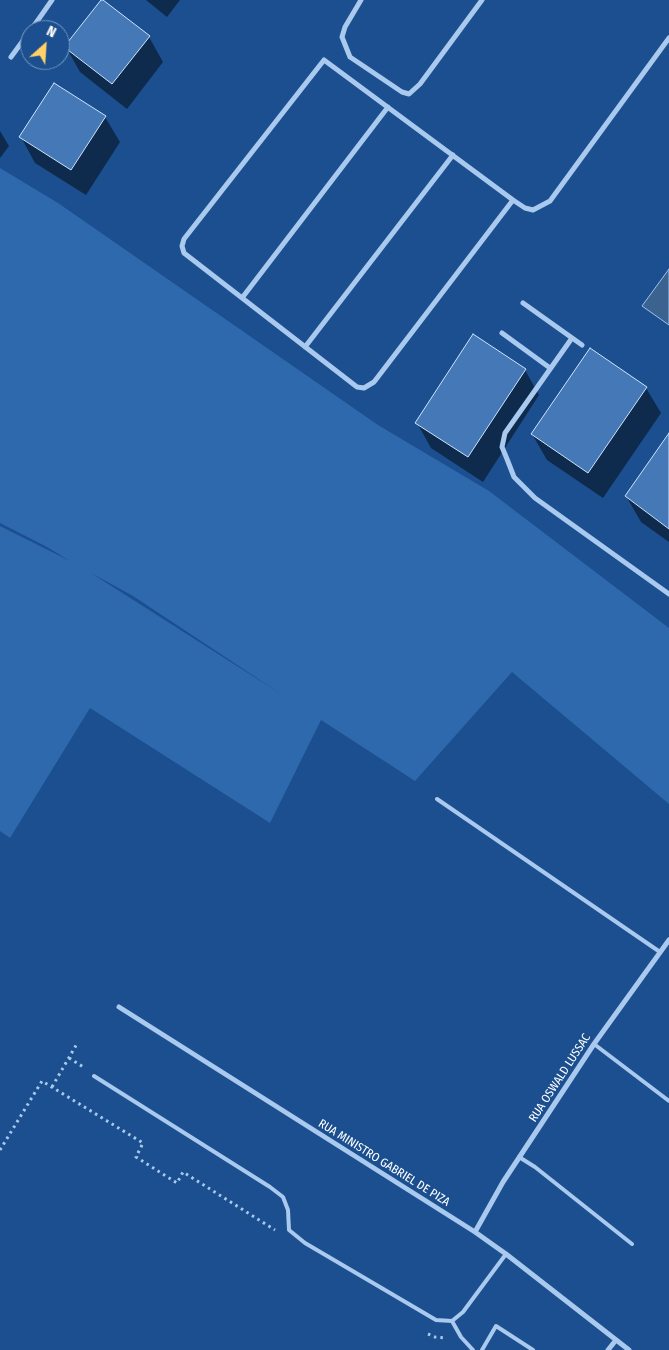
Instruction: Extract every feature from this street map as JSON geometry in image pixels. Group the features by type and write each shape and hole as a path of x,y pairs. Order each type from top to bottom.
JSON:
{"street":[{"path":"37,20 52,0"},
{"path":"361,0 345,27 342,37 350,57 402,92 409,94 420,84 482,0"},
{"path":"514,200 374,382 364,388 356,387 184,253 182,246 184,239 323,61 329,62 525,208 533,210 550,202 669,38"},
{"path":"11,57 20,44"},
{"path":"242,298 388,107"},
{"path":"305,347 454,155"},
{"path":"522,303 582,345"},
{"path":"502,332 550,368"},
{"path":"572,338 505,433 502,447 514,477 535,498 669,594"},
{"name":"RUA OSWALD LUSSAC","path":"475,1232 503,1182 594,1044 669,940"},
{"name":"RUA MINISTRO GABRIEL DE PIZA","path":"119,1007 475,1232 506,1254 628,1350"},
{"path":"608,1350 616,1340"}],"lane":[{"path":"438,799 660,952"},
{"path":"594,1044 669,1101"},
{"path":"94,1076 283,1197 288,1210 290,1230 305,1243 436,1320 452,1321 462,1312 506,1254"},
{"path":"520,1157 632,1244"},
{"path":"452,1321 462,1337 474,1350"},
{"path":"482,1350 496,1326 533,1350"}],"path":[{"path":"52,1087 78,1042"},
{"path":"0,1150 42,1081 143,1143 136,1156 177,1183 183,1172 280,1233 290,1230"}],"shaded area":[{"path":"0,168 58,203 378,425 489,491 669,628 669,804 512,672 415,781 321,720 270,823 90,708 10,838 0,831 0,526 70,561 0,523","holes":["91,573 133,596 281,694"]},
{"path":"669,269 669,325 642,306"}],"building":[{"path":"101,0 150,36 112,84 70,52 70,39"},
{"path":"54,83 106,116 71,170 19,137"},
{"path":"473,334 526,369 468,457 415,423"},
{"path":"590,348 647,387 588,473 531,434"},
{"path":"669,433 669,529 625,496"}]}
